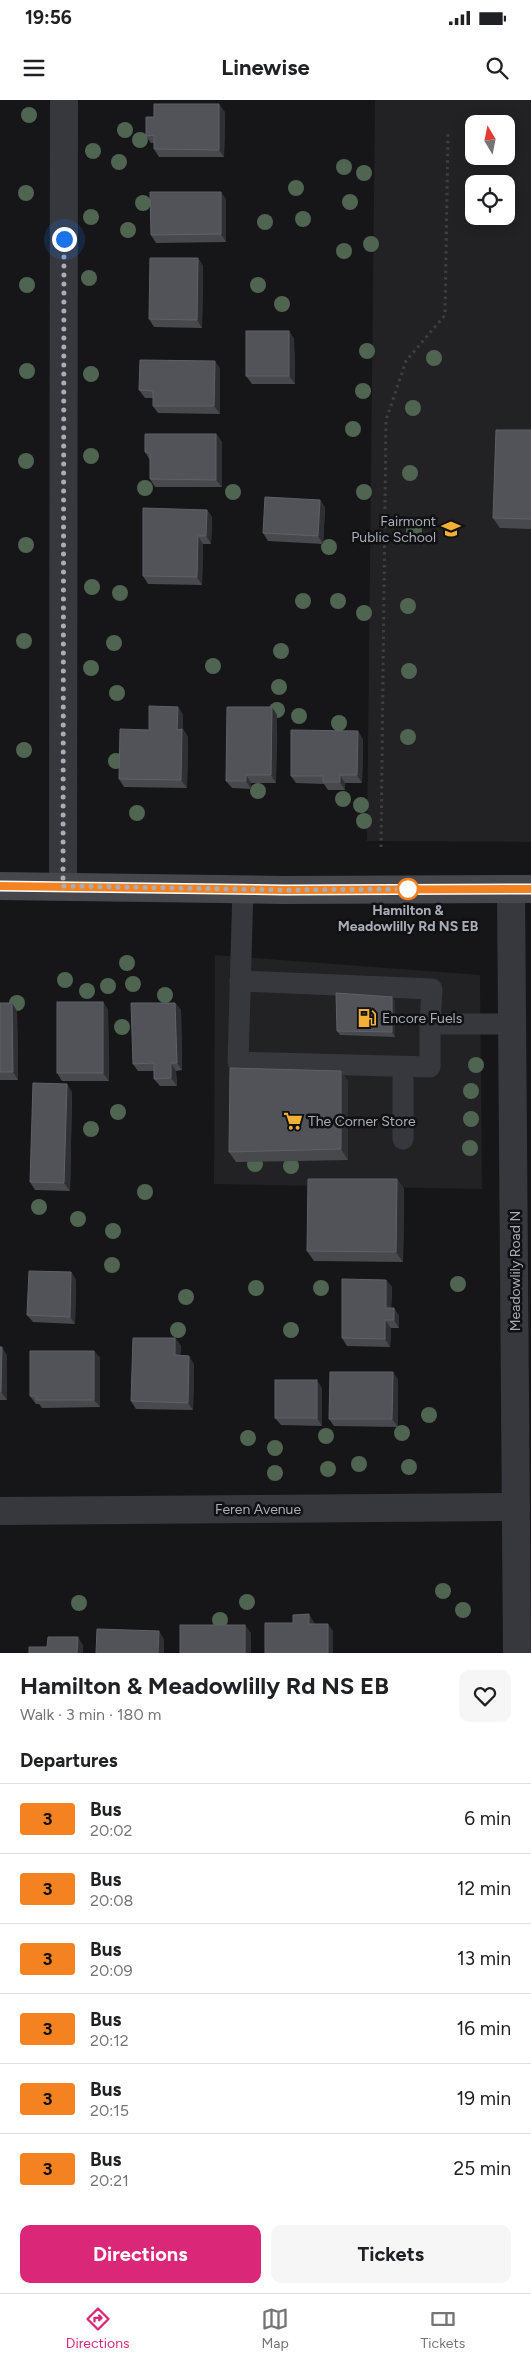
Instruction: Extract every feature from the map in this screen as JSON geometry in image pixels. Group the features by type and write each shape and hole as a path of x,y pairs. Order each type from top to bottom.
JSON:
{"main road":[{"path":"0,886 284,890 521,889"}],"street":[{"path":"63,886 64,100"},
{"name":"Meadowlily Road N","path":"517,1653 514,1024 521,889"},
{"name":"Feren Avenue","path":"0,1511 516,1507"}],"lane":[{"path":"240,982 432,989 430,1067 404,1068 238,1062 240,982 243,888"},
{"path":"430,1024 514,1024"},
{"path":"403,1139 404,1068"}],"path":[{"path":"381,847 386,420 406,361 446,315 448,132"}],"shaded area":[{"name":"Fairmont Public School","path":"375,100 531,100 531,842 367,841"},
{"path":"215,955 480,975 482,1189 214,1184"}],"building":[{"path":"154,104 219,104 219,150 154,149 154,135 146,136 146,117 154,117"},
{"path":"150,192 221,192 221,234 151,235"},
{"path":"150,258 198,258 197,320 149,319"},
{"path":"246,331 289,331 289,376 246,376"},
{"path":"140,360 215,361 214,406 153,406 153,391 139,390"},
{"path":"496,430 531,430 531,519 493,518"},
{"path":"145,434 216,434 216,480 150,479 150,453 145,452"},
{"path":"265,497 320,500 318,536 263,533"},
{"path":"143,508 207,510 206,536 198,536 197,577 143,576"},
{"path":"149,706 178,707 177,730 182,729 181,780 119,779 120,729 149,730"},
{"path":"227,707 272,707 271,775 246,775 246,781 226,781"},
{"path":"291,730 358,731 357,775 340,775 340,782 323,782 323,776 291,776"},
{"name":"Encore Fuels","path":"336,993 392,997 392,1032 337,1031"},
{"path":"57,1002 103,1002 103,1073 57,1073"},
{"path":"0,1003 12,1003 13,1072 0,1072"},
{"path":"131,1003 175,1003 177,1063 171,1063 171,1078 154,1079 154,1063 133,1064"},
{"name":"The Corner Store","path":"230,1068 341,1071 341,1149 229,1152"},
{"path":"33,1083 67,1084 64,1183 30,1182"},
{"path":"308,1179 397,1179 396,1252 307,1251"},
{"path":"29,1271 71,1272 70,1317 27,1315"},
{"path":"342,1279 386,1280 386,1308 394,1308 394,1320 385,1320 385,1339 342,1338"},
{"path":"133,1338 175,1338 175,1355 189,1356 188,1403 131,1401"},
{"path":"0,1347 2,1347 1,1392 0,1392"},
{"path":"30,1351 94,1351 94,1400 36,1400 36,1396 30,1396"},
{"path":"330,1372 393,1372 392,1419 329,1419"},
{"path":"275,1380 317,1380 317,1418 275,1418"},
{"path":"309,1614 309,1624 328,1624 328,1653 265,1653 265,1623 293,1623 293,1615"},
{"path":"180,1625 245,1625 245,1653 180,1653"},
{"path":"97,1629 159,1631 158,1653 96,1653"},
{"path":"48,1637 78,1637 77,1653 29,1653 29,1647 47,1647"}],"bus line":[{"name":"3","path":"0,886 284,890 531,889"}],"place":[{"name":"Fairmont Public School","path":"451,529"},
{"name":"Hamilton & Meadowlilly Rd NS EB","path":"408,889"},
{"name":"Encore Fuels","path":"367,1018"},
{"name":"The Corner Store","path":"293,1121"}],"route":[{"path":"64,239 63,886 284,890 416,889 408,889"}]}
